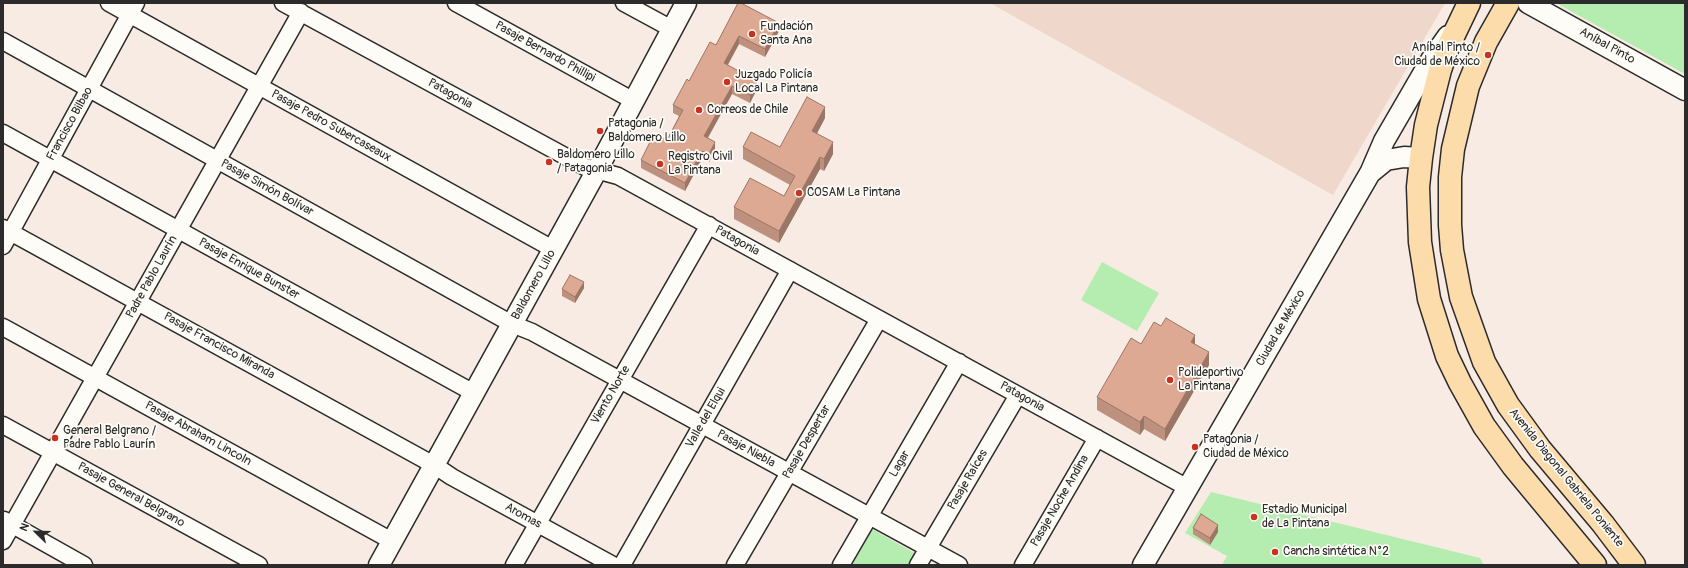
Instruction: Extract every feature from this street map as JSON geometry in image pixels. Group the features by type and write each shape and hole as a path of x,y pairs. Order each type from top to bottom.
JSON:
{"main road":[{"path":"1469,3 1448,47 1433,92 1421,158 1418,214 1423,270 1437,328 1447,356 1484,426 1502,451 1595,565"},
{"name":"Avenida Diagonal Gabriela Poniente","path":"1508,3 1486,42 1468,86 1456,128 1449,201 1452,250 1461,297 1475,341 1508,405 1540,449 1634,565"},
{"path":"1421,158 1436,157 1453,149"},
{"path":"1554,515 1578,494"}],"street":[{"name":"Pasaje Pedro Subercaseaux","path":"108,3 133,9 260,87 553,249"},
{"name":"Patagonia","path":"283,3 585,167 618,176 1188,488"},
{"name":"Pasaje Bernardo Phillipi","path":"456,3 634,101"},
{"path":"624,3 672,30"},
{"name":"Baldomero Lillo","path":"379,565 597,170 686,3"},
{"name":"Aníbal Pinto","path":"1528,3 1685,90"},
{"name":"Francisco Bilbao","path":"6,235 50,160 133,9"},
{"name":"Padre Pablo Laurín","path":"3,542 8,522 53,453 301,12"},
{"name":"Ciudad de México","path":"1143,565 1370,173 1384,141 1431,60 1457,26"},
{"name":"Pasaje Simón Bolívar","path":"3,41 512,324 532,332"},
{"name":"Pasaje Enrique Bunster","path":"3,133 474,393"},
{"name":"Ciudad de México","path":"1370,173 1380,163 1395,157 1421,158"},
{"name":"Viento Norte","path":"514,565 709,225"},
{"name":"Pasaje Francisco Miranda","path":"6,235 138,302 434,465"},
{"name":"Valle del Elqui","path":"622,565 790,270"},
{"name":"Pasaje Despertar","path":"735,565 879,319"},
{"name":"Pasaje Abraham Lincoln","path":"3,327 392,541"},
{"name":"Pasaje Niebla","path":"532,332 959,565"},
{"name":"Lagar","path":"841,565 959,362"},
{"name":"Pasaje Raíces","path":"918,565 1018,394"},
{"name":"Pasaje General Belgrano","path":"3,425 259,565"},
{"name":"Pasaje Noche Andina","path":"1023,565 1097,438"},
{"name":"Aromas","path":"434,465 452,477 613,565"},
{"path":"8,522 84,565"}],"shaded area":[{"path":"990,3 1445,3 1333,195"}],"green space":[{"path":"1556,3 1685,3 1685,74"},
{"path":"1102,262 1159,293 1137,331 1081,300"},
{"name":"Estadio Municipal de La Pintana","path":"1211,492 1480,558 1484,565 1222,565 1227,556 1185,533"},
{"path":"872,529 916,554 909,565 852,565"}],"building":[{"path":"738,3 741,3 779,23 765,49 739,36 724,63 757,81 750,95 732,86 704,136 715,142 709,154 702,151 685,183 641,160 654,134 667,140 683,110 673,105 687,79 689,81 710,42 716,45"},
{"path":"807,97 825,107 812,131 833,142 824,159 820,157 779,231 734,207 750,178 784,196 795,176 743,147 751,132 780,147"},
{"path":"570,275 584,282 575,297 562,289"},
{"path":"1166,318 1195,335 1191,342 1209,352 1165,429 1144,416 1140,422 1097,397 1131,338 1141,344 1154,322 1161,326"},
{"path":"1201,514 1218,525 1210,538 1193,528"}],"place":[{"name":"Fundación Santa Ana","path":"752,34"},
{"name":"Aníbal Pinto / Ciudad de México","path":"1488,55"},
{"name":"Juzgado Policía Local La Pintana","path":"727,82"},
{"name":"Correos de Chile","path":"699,110"},
{"name":"Patagonia / Baldomero Lillo","path":"600,131"},
{"name":"Baldomero Lillo / Patagonia","path":"549,162"},
{"name":"Registro Civil La Pintana","path":"660,164"},
{"name":"COSAM La Pintana","path":"799,193"},
{"name":"Polideportivo La Pintana","path":"1170,380"},
{"name":"General Belgrano / Padre Pablo Laurín","path":"55,438"},
{"name":"Patagonia / Ciudad de México","path":"1195,447"},
{"name":"Estadio Municipal de La Pintana","path":"1254,517"},
{"name":"Cancha sintética N°2","path":"1275,552"}]}
